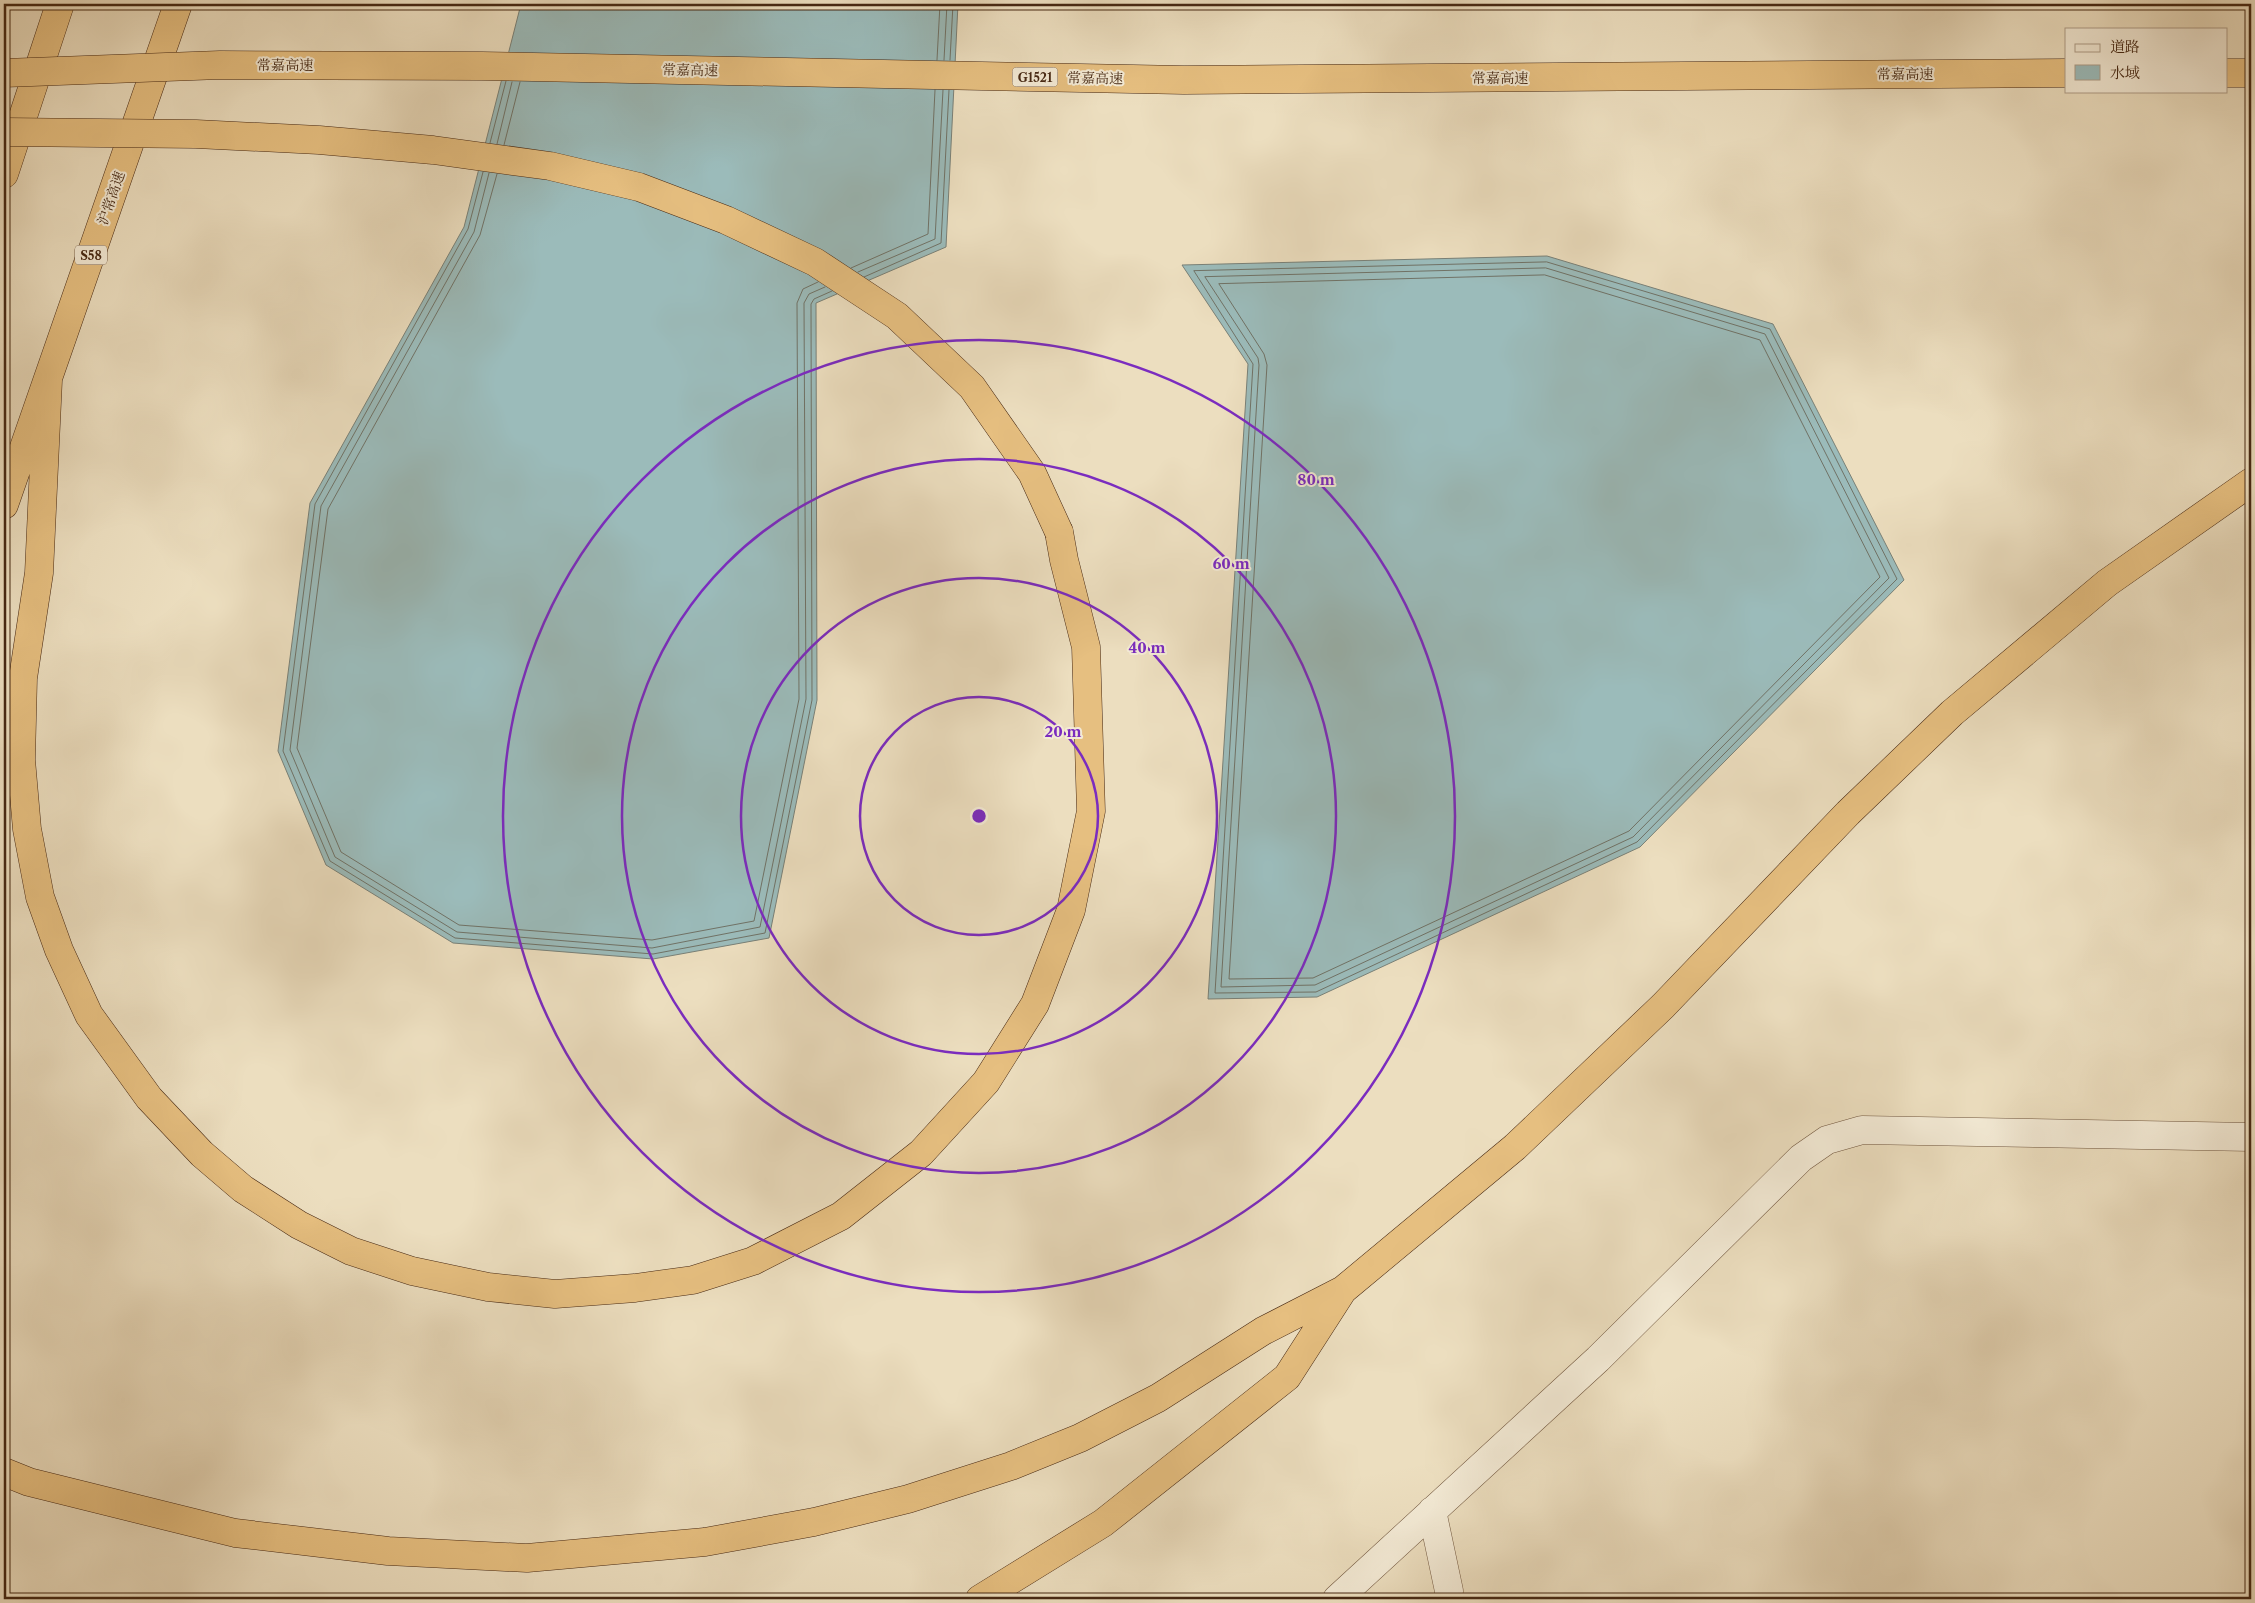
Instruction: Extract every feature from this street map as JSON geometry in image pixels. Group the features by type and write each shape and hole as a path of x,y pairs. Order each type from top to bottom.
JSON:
{"highway":[{"path":"4,174 60,4"},
{"name":"沪常高速","path":"4,506 178,4"},
{"name":"常嘉高速","path":"4,73 220,65 482,66 1184,80 2065,73"},
{"path":"2228,73 2251,73"},
{"path":"4,132 205,134 319,140 433,150 550,166 639,187 726,220 815,262 903,322 972,386 1032,473 1059,532 1064,560 1086,647 1091,811 1071,910 1035,1004 986,1082 922,1153 841,1216 753,1261 692,1280 635,1288 555,1294 488,1287 412,1271 351,1250 299,1225 243,1189 202,1154 148,1098 89,1015 59,950 40,897 27,829 21,760 23,678 39,573 48,380"},
{"path":"4,1472 29,1482 236,1534 388,1550 527,1558 706,1542 814,1522 908,1499 1011,1466 1080,1438 1158,1398 1263,1331 1343,1290 1529,1134 1663,1006 1848,813 1952,713 2107,583 2251,482"},
{"path":"980,1599 1103,1523 1287,1377 1343,1290"}],"street":[{"path":"1337,1599 1598,1360 1801,1158 1827,1140 1862,1130 2251,1137"},
{"path":"1432,1511 1449,1591 1448,1599"}],"water":[{"path":"521,4 958,4 946,247 816,303 817,700 769,938 653,959 453,943 326,865 278,751 310,503 464,227"},
{"path":"1547,256 1773,324 1904,580 1640,847 1317,997 1208,999 1248,364 1182,265"}]}
